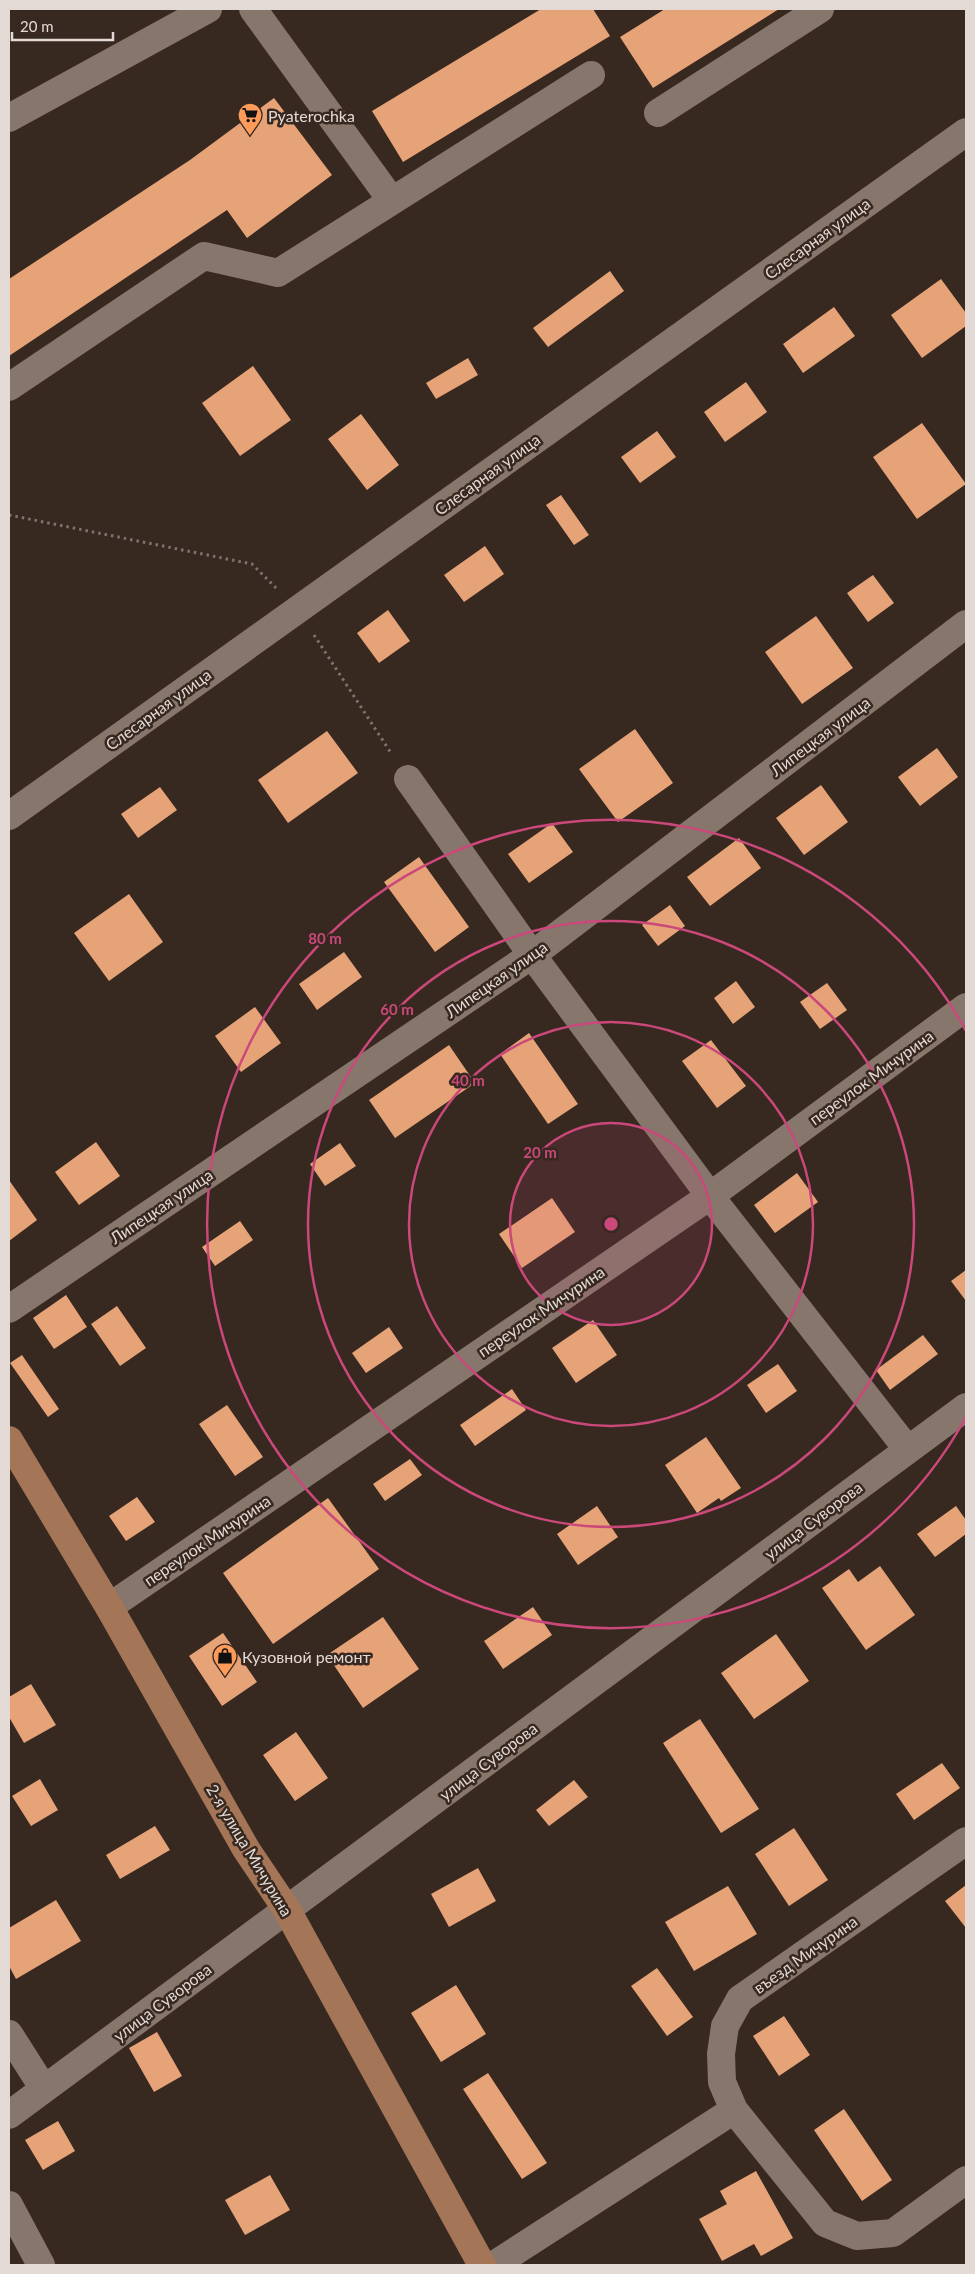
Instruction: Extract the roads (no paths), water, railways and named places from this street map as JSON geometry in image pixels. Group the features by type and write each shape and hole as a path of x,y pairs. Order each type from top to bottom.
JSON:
{"main road":[{"name":"2-я улица Мичурина","path":"9,1440 109,1607 246,1849 287,1910 482,2265"}],"street":[{"path":"9,118 208,9"},
{"path":"253,9 392,201"},
{"path":"658,113 820,9"},
{"path":"9,387 204,256 278,273 591,75"},
{"name":"Слесарная улица","path":"9,816 966,132"},
{"name":"Липецкая улица","path":"9,1309 532,955 966,624"},
{"path":"408,779 532,955 710,1196 908,1450"},
{"name":"переулок Мичурина","path":"109,1607 710,1196 966,1006"},
{"name":"улица Суворова","path":"9,2115 966,1406"},
{"name":"въезд Мичурина","path":"966,1841 740,1999 725,2026 721,2054 722,2082 734,2110 825,2223 857,2236 893,2233 966,2180"},
{"path":"9,2034 44,2089"},
{"path":"494,2265 734,2110"},
{"path":"9,2205 41,2265"}],"place":[{"name":"Pyaterochka","path":"250,136"},
{"name":"Кузовной ремонт","path":"225,1677"}]}
